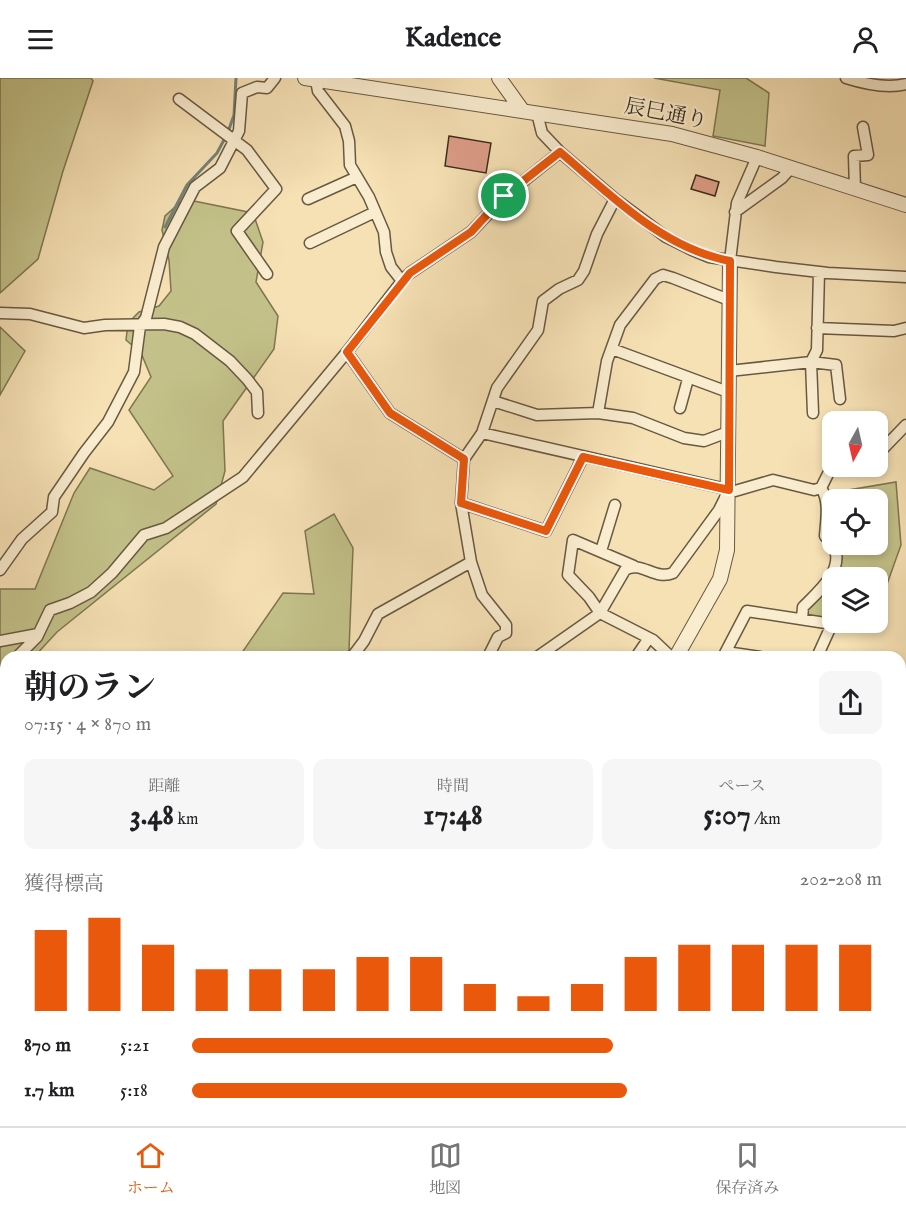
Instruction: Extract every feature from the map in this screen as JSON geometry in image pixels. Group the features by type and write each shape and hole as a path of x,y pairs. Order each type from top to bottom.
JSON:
{"street":[{"path":"0,570 22,539 52,512 54,497 108,422 134,372 140,326 146,318 164,247 195,187 220,168 235,140 239,131 242,93 257,87 267,88 275,78"},
{"path":"499,78 522,110"},
{"path":"846,78 875,85 906,84"},
{"path":"310,79 345,126 349,141 350,165 384,232 386,252 391,267 402,281"},
{"name":"辰巳通り","path":"310,79 672,134 757,157 906,205"},
{"path":"179,99 248,150 276,189 237,231 267,274"},
{"path":"537,113 542,133 560,152 615,199 666,237 700,254 730,261 819,272 906,277"},
{"path":"855,189 854,156 868,155 863,127"},
{"path":"22,651 38,634 50,610 91,592 112,573 144,535 166,528 243,477 347,352 402,281 410,273 471,232 504,196 560,152"},
{"path":"679,651 720,579 727,550 730,261 737,202 757,157"},
{"path":"735,212 782,178 790,169"},
{"path":"308,199 357,177"},
{"path":"489,651 498,637 506,633 506,626 482,595 471,562 461,503 464,459 482,433 497,388 538,330 543,301 578,280 584,272 597,234 615,199"},
{"path":"310,243 375,212"},
{"path":"813,413 812,362 817,350 819,272"},
{"path":"598,413 620,324 655,279 663,275 729,300"},
{"path":"0,313 30,314 84,328 105,325 164,324 180,327 195,334 230,361 247,379 257,392 258,413"},
{"path":"818,328 894,331 906,328"},
{"path":"612,349 728,392"},
{"path":"347,352 390,413 464,459"},
{"path":"729,371 812,362 836,365 840,399"},
{"path":"680,408 688,379"},
{"path":"493,401 537,415 598,413 633,418 684,438 704,441 728,432"},
{"path":"888,444 906,425"},
{"path":"482,433 729,490 740,490 773,480 814,490 821,488 826,477"},
{"path":"461,503 546,531 583,457"},
{"path":"664,651 649,639 600,613 589,597 568,575 573,540 654,575 666,576 673,573 719,510 729,490"},
{"path":"601,551 615,505"},
{"path":"802,620 802,607 822,588 837,566 838,555"},
{"path":"356,651 378,614 471,562"},
{"path":"546,651 600,613 625,570 634,566"},
{"path":"726,651 747,611 832,624 820,651"},
{"path":"0,641 38,634"},
{"path":"640,651 649,639"}],"shaded area":[{"path":"0,78 91,78 93,81 63,171 38,259 0,293"},
{"path":"654,78 746,78 769,93 765,146 713,136 720,90"},
{"path":"184,199 253,213 263,242 256,282 278,316 274,349 223,421 225,471 216,504 57,632 40,651 0,651 0,589 35,589 74,493 90,468 154,490 173,476 129,410 151,377 141,353 126,340 128,323 139,312 159,306 171,291 169,260 162,230 165,216"},
{"path":"0,327 25,351 0,395"},
{"path":"896,482 901,545 888,581 888,567 837,566 833,555 888,555 888,489 855,489"},
{"path":"334,514 353,548 349,650 243,651 283,593 314,594 305,531"},
{"path":"822,584 822,622 802,619 803,607"}],"building":[{"path":"449,136 491,143 486,173 445,166"},
{"path":"696,175 719,182 715,196 691,189"}],"waterway":[{"path":"228,132 234,115 236,78"},
{"path":"165,227 187,185 217,153 225,138"}],"route":[{"path":"560,152 615,199 666,237 709,257 730,261 729,490 583,457 546,531 461,503 464,459 390,413 347,352 410,273 451,248 471,232 504,196 560,152"}]}
